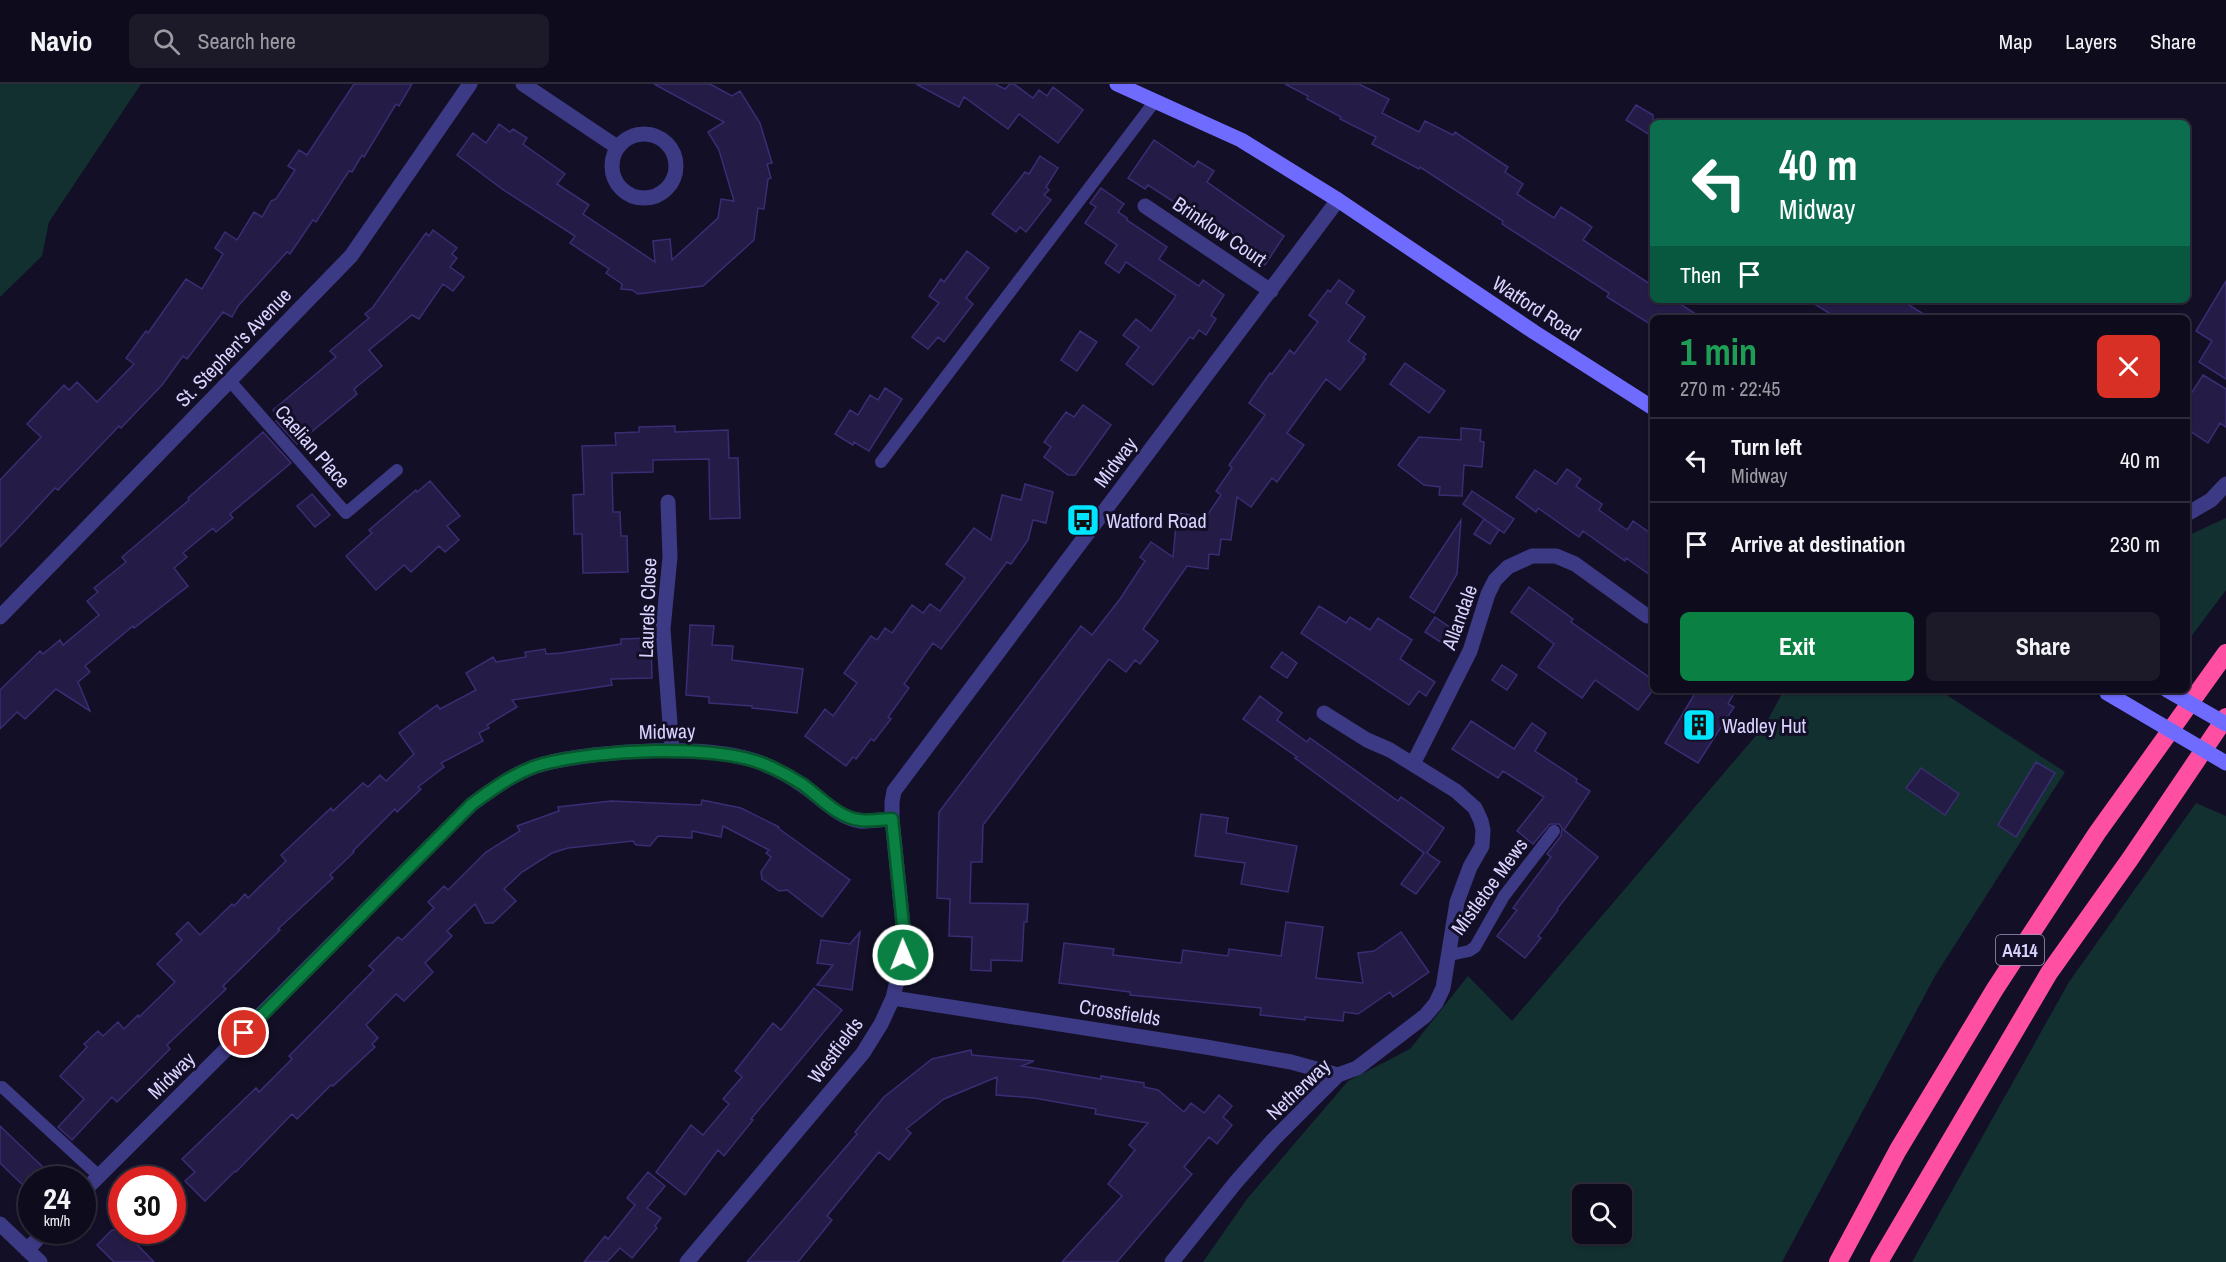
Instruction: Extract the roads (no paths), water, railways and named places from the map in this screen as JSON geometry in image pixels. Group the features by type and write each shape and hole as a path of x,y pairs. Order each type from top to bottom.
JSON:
{"highway":[{"name":"A414","path":"1838,1262 1898,1150 1995,989 2097,833 2226,653"},
{"name":"A414","path":"1879,1262 2049,973 2226,717"}],"main road":[{"name":"Watford Road","path":"1116,84 1241,140 1338,200 1534,332 1650,406"},
{"path":"2106,693 2226,763"},
{"path":"2172,693 2226,724"}],"street":[{"name":"St. Stephen's Avenue","path":"0,617 351,256 470,84"},
{"path":"523,84 617,147"},
{"path":"640,134 662,139 670,147 676,166 674,178 668,187 654,197 637,198 627,194 614,181 611,170 612,158 617,147 625,139 640,134"},
{"name":"Midway","path":"96,1179 480,798 502,782 542,764 584,756 703,751 765,764 801,783 849,818 892,819 894,791 900,782 1338,200"},
{"name":"Brinklow Court","path":"1145,206 1271,291"},
{"path":"2190,512 2211,500 2226,484"},
{"name":"Laurels Close","path":"668,502 670,557 663,628 672,751"},
{"name":"Allandale","path":"1413,764 1470,651 1488,594 1495,580 1508,567 1532,556 1556,556 1575,564 1647,616"},
{"path":"1324,713 1456,791 1475,808 1483,830 1482,846 1470,867 1457,902 1450,955"},
{"name":"Westfields","path":"687,1262 863,1053 881,1024 893,998 903,955 903,925 892,819"},
{"name":"Netherway","path":"1172,1262 1236,1182 1338,1075 1357,1068 1425,1016 1443,988 1450,955"},
{"name":"Crossfields","path":"893,998 1206,1047 1291,1062 1338,1075"},
{"path":"0,1224 40,1262"},
{"path":"27,1250 33,1244"}],"lane":[{"path":"881,462 1155,101"},
{"name":"Caelian Place","path":"230,381 346,513 397,470"},
{"name":"Mistletoe Mews","path":"1450,955 1469,951 1475,947 1504,896 1554,831"},
{"path":"2,1087 99,1176"}],"place":[{"name":"Watford Road","path":"1083,520"},
{"name":"Wadley Hut","path":"1699,725"}]}
